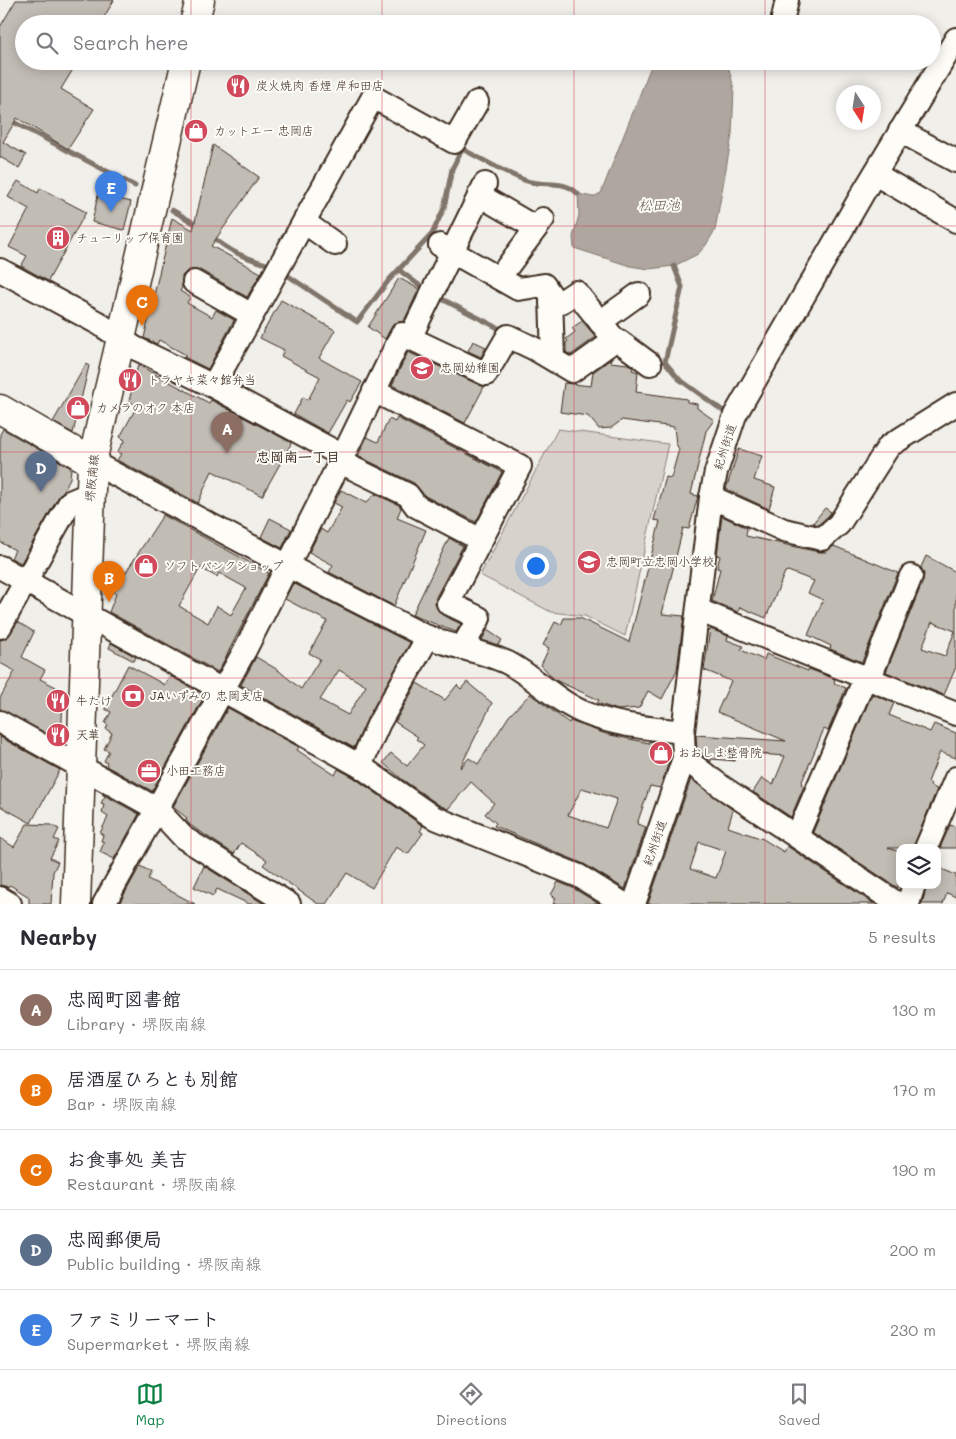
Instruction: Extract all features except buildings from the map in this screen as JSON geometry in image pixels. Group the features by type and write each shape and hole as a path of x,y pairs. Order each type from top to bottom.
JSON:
{"main road":[{"path":"196,15 200,0"},
{"name":"堺阪南線","path":"76,904 92,462 184,70"},
{"path":"0,409 92,462"}],"street":[{"name":"紀州街道","path":"941,68 954,48"},
{"name":"紀州街道","path":"634,904 684,758 683,732 711,497 716,472 735,415 900,131 940,70"},
{"path":"213,386 373,97 454,142 477,102"},
{"path":"900,131 956,161"},
{"path":"875,174 956,221"},
{"path":"410,338 446,248 482,189 539,224 499,278"},
{"path":"304,222 335,244"},
{"path":"446,248 518,290 544,285 551,295 552,359"},
{"path":"0,270 121,337 134,348 213,386 408,495 416,506 481,540"},
{"path":"194,282 252,315"},
{"path":"551,303 561,302 576,292 614,340"},
{"path":"600,322 639,294"},
{"path":"104,904 288,566 402,334 486,374 508,336 572,371 614,340 620,340 650,364"},
{"path":"374,391 520,466 448,602 479,618 462,648"},
{"path":"711,497 784,530 822,539 839,524 889,446 956,404"},
{"path":"92,462 288,566 428,637 484,653 510,664 584,713 622,725 683,732"},
{"path":"0,627 70,502 90,494"},
{"path":"0,567 360,766 433,817 580,876 624,904"},
{"path":"797,836 866,676 873,670 911,576"},
{"path":"698,610 866,676 956,714"},
{"path":"360,766 380,723 428,637"},
{"path":"0,722 156,809 184,838 289,904"},
{"path":"684,758 722,787 898,904"},
{"path":"928,844 956,778"},
{"path":"908,904 913,889"},
{"path":"0,898 10,904"}],"shaded area":[{"path":"558,429 668,444 625,636 585,616 551,612 480,575"}],"water":[{"name":"松田池","path":"649,70 729,70 734,89 732,135 715,230 698,254 674,266 649,269 630,266 574,248 573,237 579,215 578,194 593,197 601,193"}],"waterway":[{"path":"0,115 135,186"},
{"path":"284,273 357,322 389,280 432,234 444,208 452,169 462,149 524,180 562,185 578,194"},
{"path":"172,210 199,226"},
{"path":"212,236 240,255 273,266"},
{"path":"674,266 682,287 665,362 679,379 726,413 726,415"},
{"path":"399,270 427,291"},
{"path":"438,297 506,332"}],"place":[{"name":"炭火焼肉 香煙 岸和田店","path":"238,86"},
{"name":"カットエー 忠岡店","path":"196,131"},
{"name":"ファミリーマート","path":"111,212"},
{"name":"チューリップ保育園","path":"58,238"},
{"name":"お食事処 美吉","path":"142,326"},
{"name":"忠岡幼稚園","path":"422,368"},
{"name":"トラヤキ菜々館弁当","path":"130,380"},
{"name":"カメラのオク 本店","path":"78,408"},
{"name":"忠岡町図書館","path":"227,453"},
{"name":"忠岡郵便局","path":"41,492"},
{"name":"忠岡町立忠岡小学校","path":"589,562"},
{"name":"ソフトバンクショップ","path":"146,566"},
{"name":"居酒屋ひろとも別館","path":"109,602"},
{"name":"JAいずみの 忠岡支店","path":"133,696"},
{"name":"牛たけ","path":"58,701"},
{"name":"天華","path":"58,735"},
{"name":"おおしま整骨院","path":"661,753"},
{"name":"小田工務店","path":"149,771"}],"district":[{"name":"忠岡南一丁目","path":"298,457"}]}
